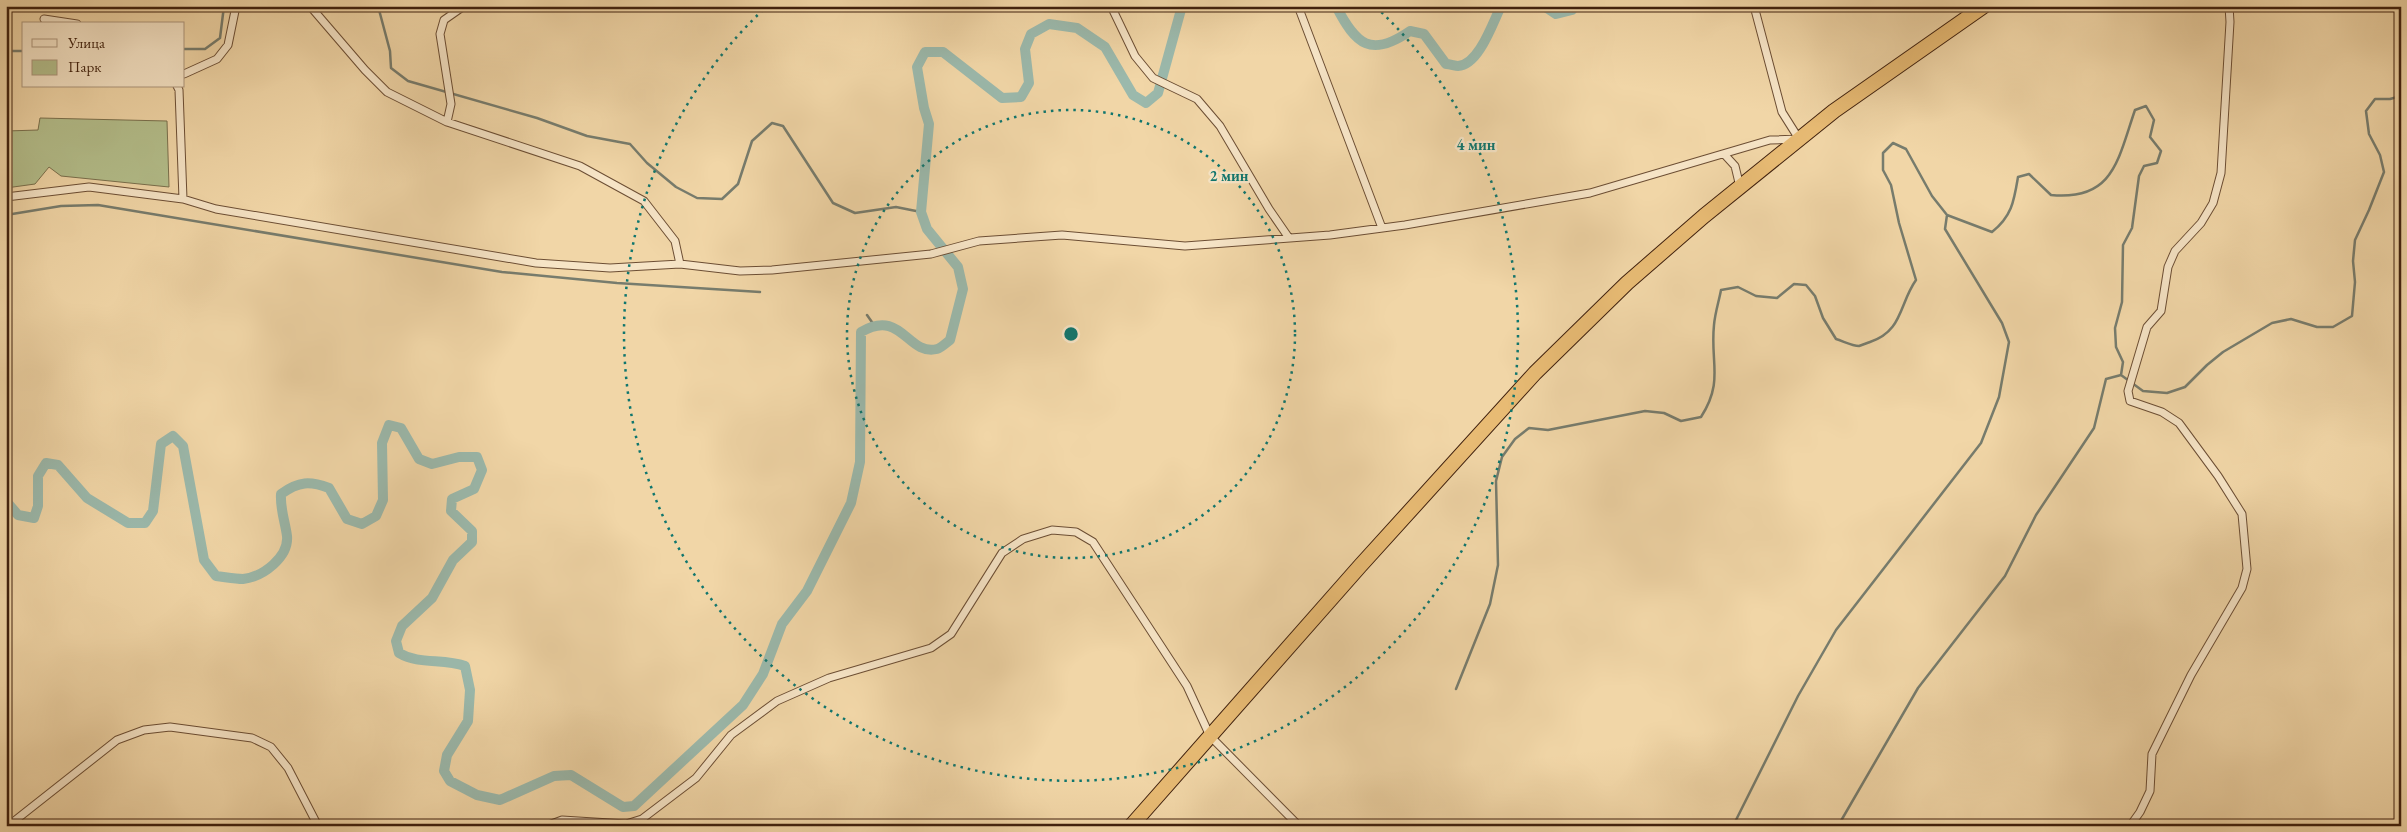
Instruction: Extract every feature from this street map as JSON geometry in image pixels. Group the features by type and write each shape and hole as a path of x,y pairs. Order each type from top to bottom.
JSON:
{"highway":[{"path":"1131,826 1360,566 1535,373 1627,283 1799,138 1925,46 1984,6"}],"street":[{"path":"185,74 217,59 228,45 236,6"},
{"path":"310,6 365,70 387,92 447,122 580,166 644,201 675,241 680,264"},
{"path":"447,122 451,104 440,34 444,20 464,6"},
{"path":"1111,6 1135,56 1153,78 1197,99 1220,126 1269,209 1289,238"},
{"path":"1298,6 1382,228"},
{"path":"6,197 89,187 183,199 216,210 536,262 610,268 680,264 740,271 772,270 932,254 979,241 1062,235 1186,246 1382,228 1590,193 1770,140 1799,138 1782,112 1754,6"},
{"path":"2130,826 2140,812 2150,791 2149,773 2152,754 2191,675 2242,588 2247,569 2242,514 2218,476 2179,423 2162,412 2130,401 2128,391 2147,327 2161,311 2168,267 2175,251 2201,223 2213,203 2220,173 2230,22 2229,6"},
{"path":"44,19 64,22"},
{"path":"178,88 183,199"},
{"path":"1724,154 1735,166 1740,187"},
{"path":"546,826 562,820 626,824 642,819 696,778 731,735 778,701 829,678 931,648 951,634 1002,553 1023,539 1052,530 1076,532 1093,542 1187,686 1210,736 1299,826"},
{"path":"8,826 117,740 144,730 170,727 252,738 271,747 288,768 318,826"}],"green space":[{"path":"40,118 167,121 169,187 61,176 49,167 35,184 6,188 6,131 38,130"}],"waterway":[{"path":"185,49 205,49 220,38 224,6"},
{"path":"378,6 390,51 391,68 408,81 537,118 587,136 630,144 647,163 676,187 697,198 722,199 738,184 752,141 772,123 783,126 833,203 855,213 896,207 921,212"},
{"path":"6,501 18,515 34,518 38,506 38,476 46,463 58,465 87,498 128,523 145,523 153,511 161,444 173,436 183,446 204,560 216,576 243,579 266,570 273,565 284,551 287,544 287,536 281,494 293,487 310,483 329,488 347,519 362,524 376,516 383,500 382,443 389,425 401,428 419,459 432,464 459,457 477,457 482,470 474,489 452,499 451,511 472,531 472,542 453,560 432,598 402,626 396,641 399,653 407,657 465,666 470,690 468,721 447,755 444,771 450,781 477,795 500,800 554,776 571,775 623,807 634,806 743,705 763,674 782,624 807,591 851,503 860,462 861,332 875,326 886,326 895,329 918,346 927,349 937,349 950,340 963,289 958,267 927,229 921,212 929,124 924,108 917,67 925,52 943,52 1002,98 1021,97 1029,83 1025,49 1031,34 1049,24 1077,28 1105,47 1133,95 1146,103 1158,93 1182,6"},
{"path":"1336,6 1351,30 1366,43 1375,45 1385,44 1410,31 1424,34 1446,64 1458,66 1466,64 1479,51 1501,6"},
{"path":"1544,6 1556,14 1572,10 1575,6"},
{"path":"6,51 22,51"},
{"path":"1456,689 1490,604 1498,565 1496,481 1502,457 1515,439 1529,428 1548,430 1645,411 1664,413 1681,421 1701,417 1708,404 1714,382 1713,338 1721,290 1738,287 1756,296 1777,298 1794,284 1806,285 1815,296 1823,318 1836,339 1856,346 1881,337 1895,324 1910,289 1916,280 1899,223 1891,185 1883,170 1883,153 1893,143 1906,149 1932,196 1947,215 1992,232 2004,220 2011,208 2018,177 2029,174 2051,195 2072,195 2088,191 2101,184 2118,160 2135,110 2146,106 2154,120 2150,137 2161,151 2157,163 2144,166 2139,176 2132,228 2123,245 2122,302 2115,328 2116,347 2123,362 2121,375 2143,391 2167,393 2185,387 2223,352 2272,323 2291,319 2317,327 2333,327 2352,316 2355,282 2353,261 2355,240 2384,172 2380,155 2369,134 2366,111 2375,99 2390,99 2401,96"},
{"path":"6,215 61,206 98,205 502,272 617,283 760,292"},
{"path":"1733,826 1798,696 1836,630 1981,443 1999,397 2009,342 2002,323 1945,229 1947,215"},
{"path":"867,315 874,325"},
{"path":"1838,826 1918,688 2005,576 2036,515 2094,428 2106,379 2121,375"},
{"path":"6,645 6,657"}]}
